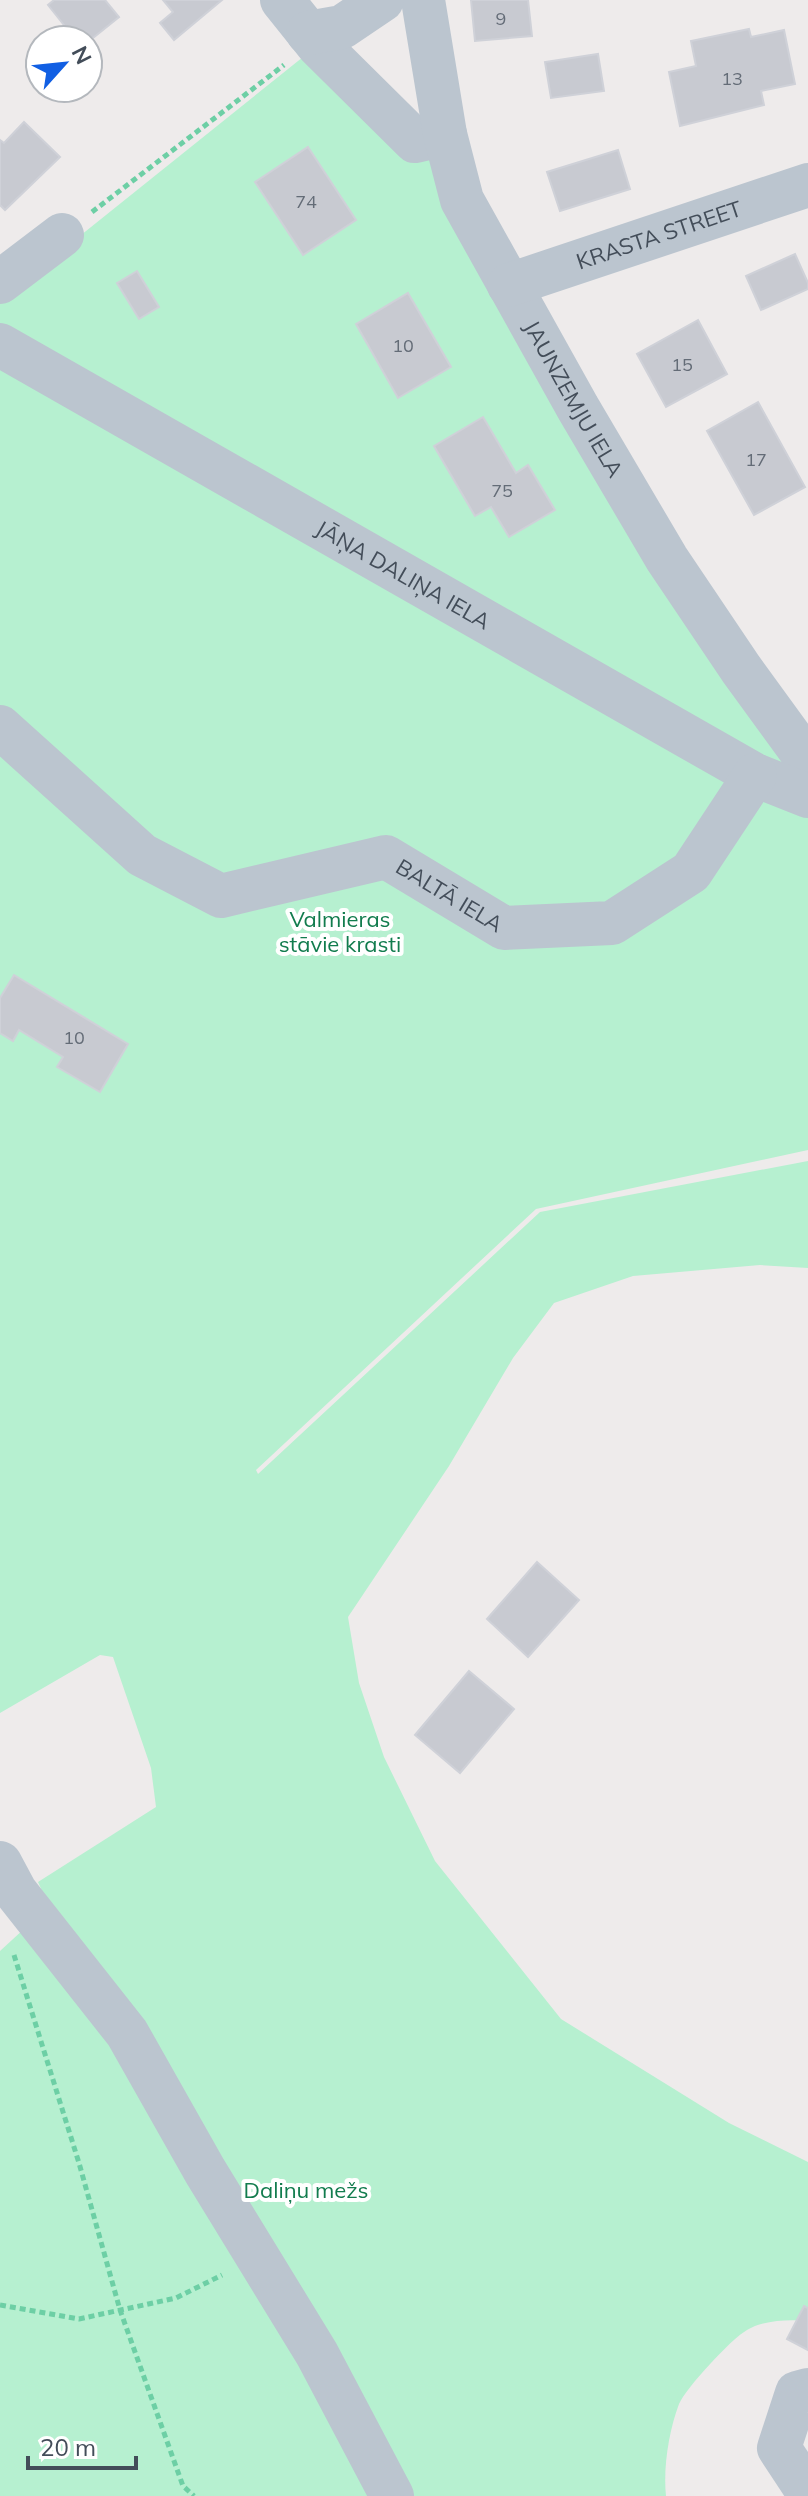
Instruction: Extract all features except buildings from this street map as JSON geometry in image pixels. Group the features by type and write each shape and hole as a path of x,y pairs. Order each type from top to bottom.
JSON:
{"street":[{"path":"302,24 342,27 382,0"},
{"name":"JAUNZEMJU IELA","path":"423,0 445,134 462,200 578,408 667,559 808,761"},
{"path":"302,24 415,141 445,134"},
{"name":"KRASTA STREET","path":"509,285 808,185"},
{"path":"0,282 62,235"},
{"name":"JĀŅA DALIŅA IELA","path":"0,345 755,775 808,796"},
{"name":"BALTĀ IELA","path":"0,727 142,855 221,896 386,857 504,928 612,923 691,872 755,775"},
{"path":"0,1863 15,1891 127,2033 205,2171 317,2354 392,2496"},
{"path":"808,2390 797,2393 779,2448 808,2492"}],"path":[{"path":"62,235 302,24"},
{"path":"11,1945 79,2163 120,2310 183,2486 194,2496"},
{"path":"0,2305 79,2319 176,2298 258,2257"}],"green space":[{"path":"318,45 415,141 462,200 808,761 808,1150 536,1209 256,1470 258,1474 540,1212 808,1161 808,1268 760,1265 633,1276 554,1303 513,1358 449,1466 348,1617 359,1683 384,1757 435,1861 561,2019 729,2123 808,2162 808,2321 777,2321 747,2330 720,2353 690,2387 675,2414 666,2461 666,2496 0,2496 0,1951 49,1906 38,1882 156,1807 151,1768 113,1657 100,1655 0,1713 0,300"}],"park label":[{"name":"Valmieras stāvie krasti","path":"340,932"},
{"name":"Daliņu mežs","path":"306,2190"}]}
